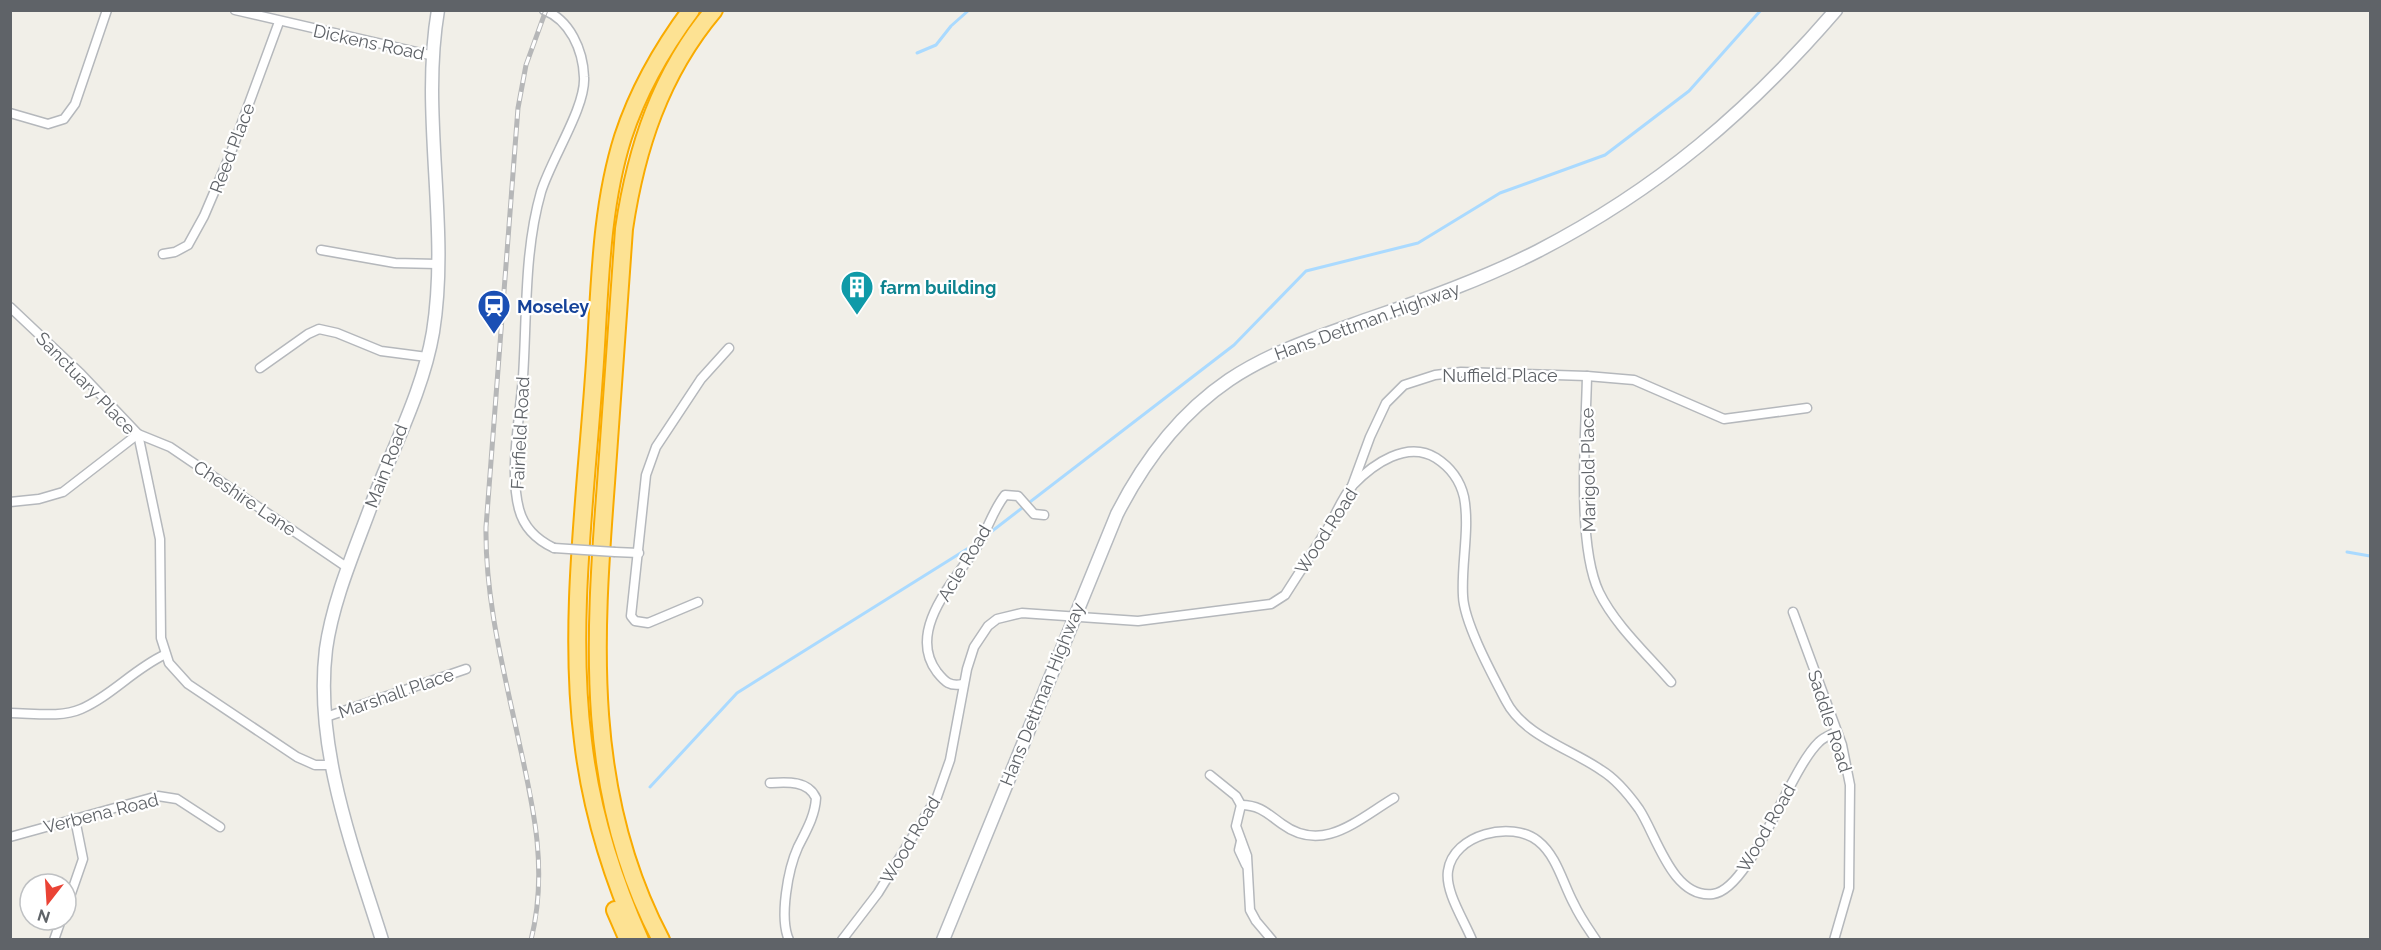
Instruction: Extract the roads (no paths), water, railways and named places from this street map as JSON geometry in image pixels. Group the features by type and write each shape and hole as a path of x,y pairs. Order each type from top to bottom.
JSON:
{"highway":[{"path":"628,939 609,893 594,839 580,713 578,627 608,212 623,138 636,102 653,66 691,10"},
{"path":"661,939 627,857 615,817 603,753 596,655 624,230 635,165 652,114 677,64 714,10"},
{"path":"588,778 610,863 640,939"},
{"path":"627,857 673,939"}],"street":[{"path":"10,113 48,124 64,119 75,104 107,10"},
{"name":"Dickens Road","path":"235,10 434,56"},
{"name":"Main Road","path":"382,939 333,765 326,717 327,648 348,568 427,357 436,305 434,56 438,10"},
{"name":"Fairfield Road","path":"544,10 555,16 571,31 584,77 578,106 551,164 535,216 516,472 519,510 538,539 554,548 639,554"},
{"name":"Hans Dettman Highway","path":"944,939 1117,514 1138,476 1168,434 1215,391 1247,369 1280,352 1455,289 1536,252 1606,214 1667,171 1729,122 1781,72 1836,10"},
{"name":"Reed Place","path":"163,254 184,249 204,216 230,155 279,22"},
{"path":"321,250 395,263 437,264"},
{"name":"Sanctuary Place","path":"10,307 81,374 138,434 160,539 161,638 164,655"},
{"path":"260,368 308,334 319,329 338,333 381,351 427,357"},
{"path":"698,602 648,623 635,621 631,616 630,607 639,554 646,475 656,447 701,379 729,348"},
{"name":"Nuffield Place","path":"1352,486 1380,413 1395,392 1404,385 1435,375 1461,372 1587,376 1642,382 1724,419 1807,408"},
{"name":"Marigold Place","path":"1587,376 1585,514 1595,582 1616,617 1671,682"},
{"path":"10,502 39,499 63,492 138,434"},
{"name":"Cheshire Lane","path":"138,434 170,447 348,568"},
{"name":"Wood Road","path":"842,939 878,893 926,817 943,783 948,768 963,684 974,646 988,626 997,619 1022,612 1120,622 1160,620 1262,606 1279,600 1313,553 1352,486 1379,465 1401,453 1415,451 1430,454 1452,471 1464,496 1466,515 1463,604 1506,703 1514,715 1533,730 1604,771 1640,810 1674,873 1694,890 1711,894 1730,886 1752,856 1817,744 1836,732"},
{"name":"Acle Road","path":"963,684 950,685 934,668 928,638 930,622 946,588 981,540 1005,495 1018,496 1034,514 1044,515"},
{"name":"Saddle Road","path":"1793,612 1845,756 1850,785 1849,888 1834,939"},
{"path":"10,713 66,713 81,709 140,668 164,655 188,684 297,757 315,765 333,765"},
{"name":"Marshall Place","path":"326,717 466,669"},
{"path":"1210,775 1236,796 1241,805 1236,826 1241,841 1240,856 1246,865 1252,899 1251,910 1256,921 1272,939"},
{"path":"770,783 790,782 807,787 816,798 813,814 794,858 783,924 789,939"},
{"name":"Verbena Road","path":"10,837 158,796 182,802 220,827"},
{"path":"1241,805 1254,805 1301,835 1315,838 1332,834 1394,798"},
{"path":"75,819 83,859 78,873"},
{"path":"1472,939 1448,880 1451,860 1462,846 1472,839 1510,832 1528,836 1547,850 1574,904 1596,939"}],"waterway":[{"path":"917,53 936,45 951,26 969,10"},
{"path":"987,535 1234,345 1306,271 1418,243 1500,193 1605,155 1689,91 1761,10"},
{"path":"650,787 737,693 975,544"},
{"path":"2347,552 2370,556"}],"railway":[{"path":"531,940 538,890 537,841 530,792 492,608 486,527 518,108 526,65 546,10"}],"place":[{"name":"farm building","path":"857,316"},
{"name":"Moseley","path":"494,335"}]}
